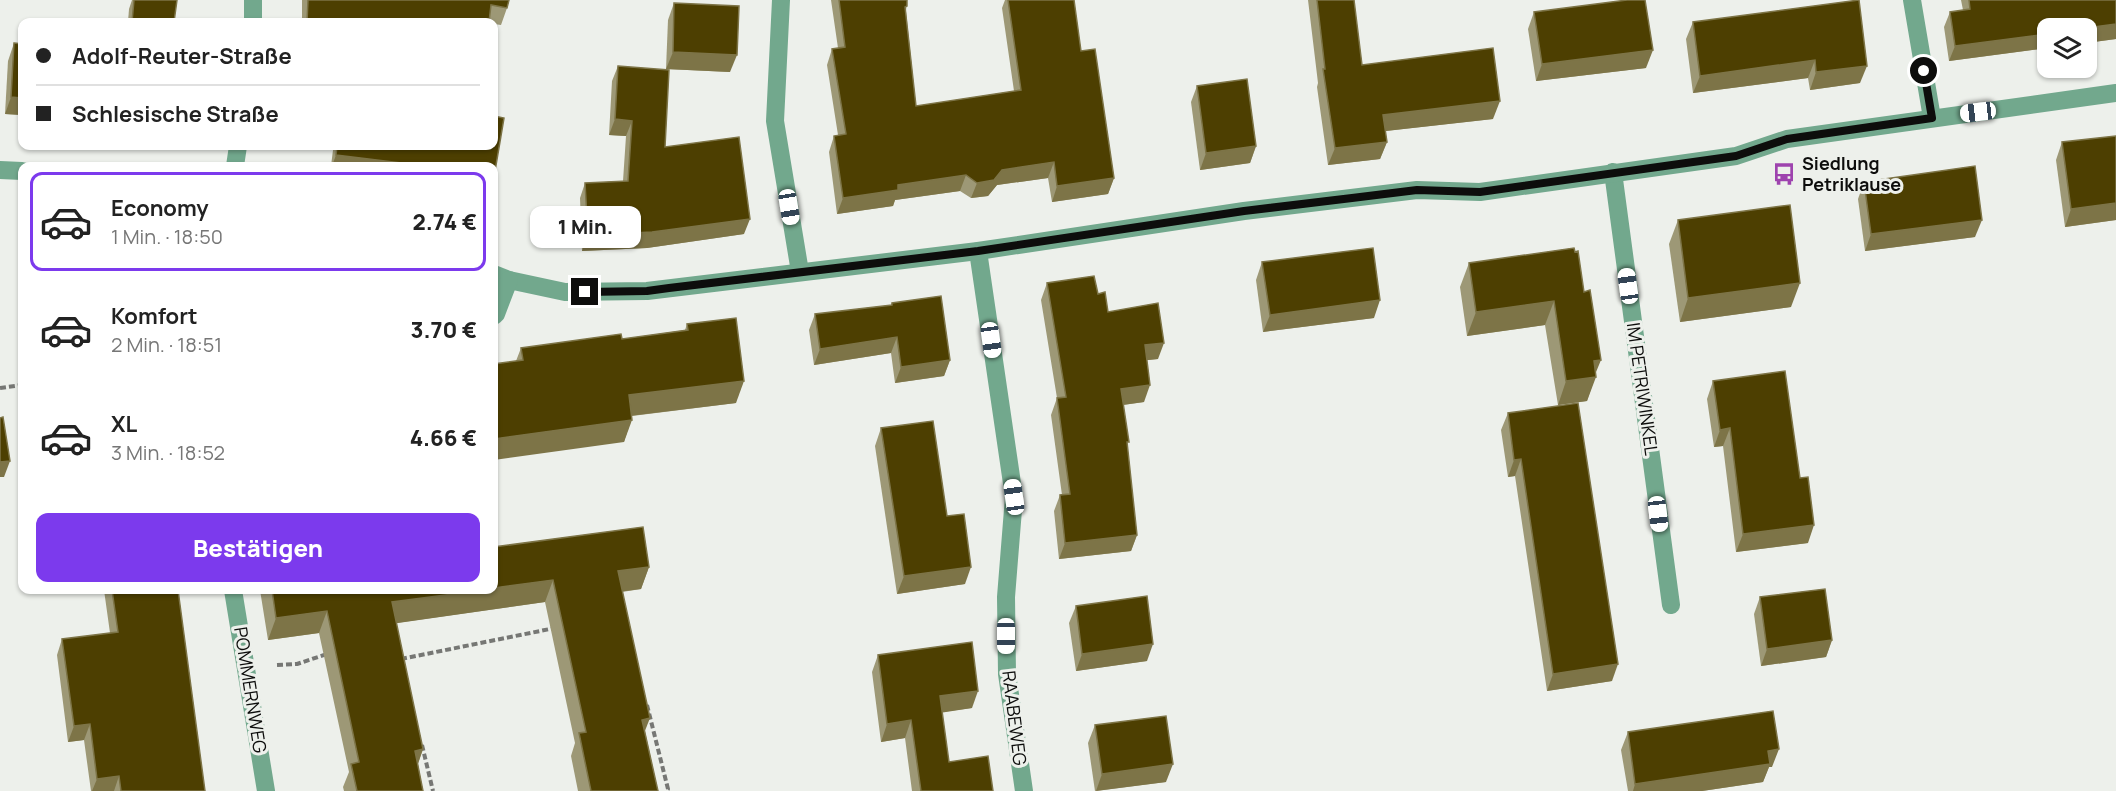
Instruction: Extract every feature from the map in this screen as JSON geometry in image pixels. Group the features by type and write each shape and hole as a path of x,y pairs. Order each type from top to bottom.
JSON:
{"street":[{"path":"253,0 253,18"},
{"path":"781,0 775,121 800,272"},
{"path":"1911,0 1932,118"},
{"path":"498,299 501,277 565,292 647,291 978,251 1255,209 1417,190 1480,192 1736,156 1787,139 2116,93"},
{"path":"0,170 18,171"},
{"name":"IM PETRIWINKEL","path":"1613,172 1671,605"},
{"name":"RAABEWEG","path":"978,251 1014,497 1006,597 1007,674 1024,791"},
{"name":"POMMERNWEG","path":"234,594 266,791"}],"path":[{"path":"0,388 18,386"},
{"path":"400,659 560,627"},
{"path":"246,668 297,664 337,651"},
{"path":"395,651 400,659 402,670"},
{"path":"646,701 668,789 666,791"},
{"path":"419,736 433,791"}],"building":[{"path":"134,0 177,0 175,18 132,18"},
{"path":"308,0 509,0 507,8 491,5 489,18 307,18"},
{"path":"839,0 907,0 905,7 916,106 1021,90 1008,0 1074,0 1081,51 1095,49 1114,178 1057,186 1054,162 1002,170 994,180 977,183 966,175 898,185 898,190 843,198 834,136 846,134 832,49 845,47"},
{"path":"1317,0 1354,0 1362,65 1493,48 1500,101 1383,115 1387,142 1335,148 1323,69 1325,69"},
{"path":"1627,0 1645,0 1653,50 1542,64 1534,12"},
{"path":"1859,0 1867,66 1816,72 1815,60 1700,76 1693,22"},
{"path":"1969,0 2116,0 2116,24 2097,27 2097,18 2037,18 2037,35 1955,46 1950,12 1970,9"},
{"path":"674,3 739,6 737,55 673,52"},
{"path":"14,43 18,44 18,98 11,97"},
{"path":"618,66 669,70 665,147 739,137 750,219 652,232 588,235 585,183 628,181 632,121 615,119"},
{"path":"1247,79 1256,146 1206,153 1197,86"},
{"path":"498,117 504,118 497,162 393,162 336,155 337,150 498,150"},
{"path":"2116,136 2116,203 2071,209 2062,142"},
{"path":"1975,166 1982,220 1871,234 1864,182"},
{"path":"1790,205 1800,283 1688,298 1678,220"},
{"path":"1373,248 1380,300 1270,315 1262,262"},
{"path":"1574,248 1575,252 1578,251 1584,292 1590,290 1601,360 1594,361 1596,377 1566,381 1554,301 1476,312 1469,263"},
{"path":"1094,276 1098,294 1105,292 1108,312 1158,303 1164,343 1145,345 1150,385 1121,389 1129,442 1127,442 1137,535 1065,543 1060,495 1070,494 1057,398 1066,397 1047,283"},
{"path":"941,296 950,360 901,367 897,337 820,349 815,314 892,305 892,303"},
{"path":"736,318 744,381 629,395 632,420 498,438 498,363 523,360 521,348 621,334 622,339 688,330 687,324"},
{"path":"1785,371 1800,478 1808,477 1814,525 1743,534 1730,428 1720,430 1713,381"},
{"path":"1578,403 1618,664 1553,674 1521,459 1514,460 1508,413"},
{"path":"3,417 10,461 0,462 0,418"},
{"path":"933,421 947,516 964,514 971,567 904,576 881,428"},
{"path":"643,527 649,567 618,571 650,718 642,720 658,791 591,791 579,733 586,732 553,580 498,587 498,546"},
{"path":"1825,589 1832,640 1767,649 1760,597"},
{"path":"113,594 179,594 205,791 121,791 119,776 97,779 90,724 74,726 62,639 118,632"},
{"path":"273,594 453,594 392,602 423,749 415,751 423,791 357,791 351,764 359,762 327,611 276,618"},
{"path":"1147,596 1153,644 1082,654 1076,606"},
{"path":"972,642 978,691 940,696 949,762 988,756 993,791 921,791 911,720 887,724 878,655"},
{"path":"1773,711 1779,749 1768,751 1770,764 1635,784 1628,732"},
{"path":"1166,716 1173,764 1102,774 1095,725"}],"place":[{"name":"Siedlung Petriklause","path":"1784,174"}],"route":[{"path":"585,292 647,291 978,251 1265,208 1417,190 1480,192 1736,156 1787,139 1932,118 1924,71"}]}
